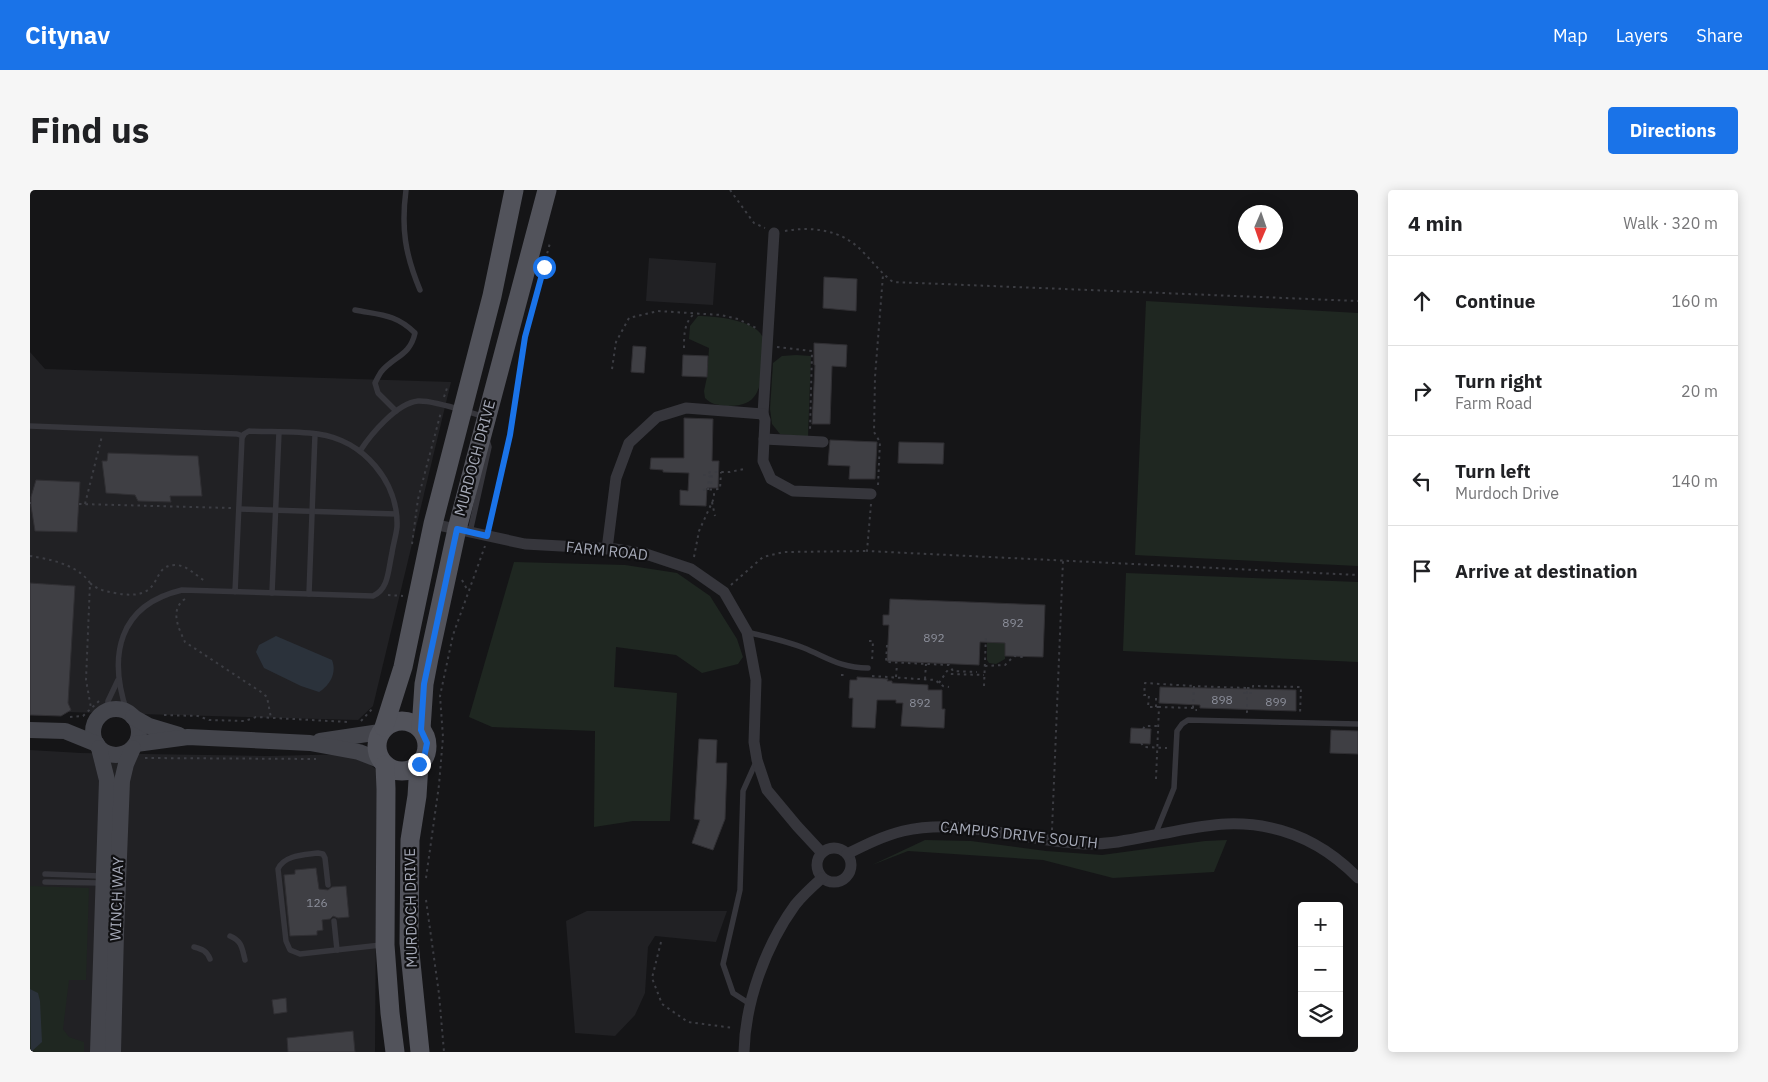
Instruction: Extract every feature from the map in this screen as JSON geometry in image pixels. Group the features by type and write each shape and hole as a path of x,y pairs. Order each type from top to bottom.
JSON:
{"main road":[{"name":"MURDOCH DRIVE","path":"395,1052 385,945 383,763 376,748 403,667 433,524 492,296 514,190"},
{"name":"MURDOCH DRIVE","path":"420,1052 409,943 410,840 417,796 419,764 424,758 427,743 421,730 426,676 463,531 484,421 547,190"},
{"path":"382,730 399,720 415,724 421,730"},
{"path":"383,763 398,771 413,768 419,764"},
{"path":"385,945 409,943"}],"street":[{"path":"774,234 763,414 763,461 771,479 793,491 871,494"},
{"path":"607,549 616,478 629,443 657,417 686,408 763,414"},
{"path":"764,439 823,442"},
{"name":"FARM ROAD","path":"433,524 525,544 607,549 646,554 691,569 724,592 747,632 756,680 754,742 757,760 767,790 822,853"},
{"path":"98,746 93,731 100,709"},
{"path":"30,730 65,731 82,725 100,709 120,710 149,726 188,737 310,743 359,752 383,763"},
{"path":"130,714 139,729 138,750"},
{"path":"310,743 382,730"},
{"path":"65,731 98,746 110,754 118,755 188,737"},
{"name":"WINCH WAY","path":"98,746 107,780 102,880 113,939 101,964 98,1052"},
{"name":"WINCH WAY","path":"113,1052 113,939 122,781 126,764 138,750"},
{"name":"CAMPUS DRIVE SOUTH","path":"847,854 878,839 902,831 930,827 958,827 1051,841 1107,844 1226,824 1250,824 1303,838 1324,849 1358,878"},
{"path":"833,848 840,849 847,854 850,860 850,868 844,879 833,882 822,878 818,873 817,865 818,858 822,853 833,848"},
{"path":"744,1052 750,1004 768,950 796,904 822,878"}],"lane":[{"path":"406,190 403,216 406,249 412,272 420,290"},
{"path":"354,310 390,317 404,323 415,333 412,344 404,354 381,372 376,383 378,393 396,411"},
{"path":"360,451 396,411 418,402 433,403 463,411 484,421"},
{"path":"30,426 236,434 243,436"},
{"path":"100,709 108,702 118,680 121,642 134,614 148,602 165,594 182,590 235,592 373,596 381,592 386,584 397,528 394,499 385,479 373,462 360,451 343,442 316,434 249,431 243,436 235,592"},
{"path":"272,593 279,432"},
{"path":"309,594 316,434"},
{"path":"239,508 396,514"},
{"path":"747,632 783,640 805,648 833,662 852,668 868,668"},
{"path":"118,680 130,714"},
{"path":"1154,835 1174,788 1178,731 1182,724 1188,720 1358,724"},
{"path":"750,1004 733,993 723,964 740,890 743,791 757,760"},
{"path":"328,885 323,854 318,853 286,859 280,863 278,869 286,941 290,950 300,954 385,945"},
{"path":"70,875 71,868"},
{"path":"45,874 70,875 102,880"},
{"path":"45,882 102,880"},
{"path":"334,921 337,950"},
{"path":"230,936 237,939 242,945 245,960"},
{"path":"194,947 202,949 208,954 210,959"}],"path":[{"path":"730,190 754,223 774,234 802,228 839,234 861,250 883,275 893,282 1358,301"},
{"path":"530,319 544,267"},
{"path":"867,551 871,494 878,488 880,442 874,432 883,275"},
{"path":"612,369 616,342 628,318 658,311 721,314 738,319 751,324 778,348 812,351 810,442"},
{"path":"684,348 685,328 689,318 695,313"},
{"path":"426,880 439,785 442,746 440,696 453,635 484,550 510,435 525,337"},
{"path":"412,547 418,498 437,426"},
{"path":"85,504 104,428"},
{"path":"703,475 707,475 710,472 736,472 744,469"},
{"path":"703,490 720,489 722,472"},
{"path":"708,490 712,478 712,487"},
{"path":"691,569 700,531 712,502 714,490"},
{"path":"712,502 715,516"},
{"path":"79,504 239,508"},
{"path":"724,592 763,557 784,552 867,551 1358,575"},
{"path":"30,556 50,560 75,570 85,577 97,590 125,595 144,594 154,584 160,572 173,564 180,565 208,582 209,591"},
{"path":"1051,841 1063,560"},
{"path":"83,716 100,709 86,680 90,583"},
{"path":"381,592 403,596 404,588"},
{"path":"192,599 185,599 180,603 176,611 179,629 185,642 267,697 271,718"},
{"path":"984,686 986,635"},
{"path":"869,641 873,641 872,676"},
{"path":"887,645 886,662 949,665 953,672 977,672"},
{"path":"984,666 1005,665 1014,656 1023,657"},
{"path":"896,677 897,663"},
{"path":"926,664 926,679"},
{"path":"939,683 951,668"},
{"path":"947,671 950,674 984,675"},
{"path":"841,675 849,675"},
{"path":"865,676 934,680 943,686 949,687"},
{"path":"1156,694 1157,707 1148,707 1149,695 1144,695 1145,683 1194,686"},
{"path":"1247,688 1253,688 1253,686 1301,687 1300,714 1292,714"},
{"path":"1244,693 1255,694"},
{"path":"360,722 373,709"},
{"path":"342,724 351,722"},
{"path":"1143,729 1145,726 1158,726"},
{"path":"1141,743 1144,746 1176,748"},
{"path":"138,750 324,760"},
{"path":"425,900 439,994 444,1052"},
{"path":"660,942 652,978 662,1004 688,1022 746,1030"}],"shaded area":[{"path":"649,258 716,263 713,305 646,301"},
{"path":"1146,301 1358,313 1358,566 1135,555"},
{"path":"698,316 736,320 754,328 764,340 762,373 758,389 751,400 745,404 726,406 714,404 705,398 704,391 709,348 689,339 690,326"},
{"path":"30,352 45,369 451,382 373,706 358,720 30,711"},
{"path":"782,356 811,356 808,437 780,434 772,424 770,409 773,363"},
{"path":"514,562 625,565 677,573 710,596 737,639 743,657 738,664 702,673 676,655 616,647 614,687 677,693 670,821 633,821 594,827 595,731 492,727 469,717"},
{"path":"1126,573 1358,582 1358,662 1123,651"},
{"path":"276,636 332,660 334,669 332,678 323,689 319,692 301,686 264,668 256,652 259,645"},
{"path":"987,642 1005,643 1005,659 996,664 989,663 987,660"},
{"path":"30,750 81,753 267,756 356,754 377,770 375,1052 30,1052"},
{"path":"925,840 971,841 1046,851 1102,855 1205,841 1227,840 1214,872 1113,878 1043,860 908,851 872,865"},
{"path":"30,886 89,888 86,980 69,980 63,1029 69,1037 84,1042 84,1052 30,1052"},
{"path":"587,911 727,911 716,942 655,936 648,947 645,993 635,1015 615,1036 575,1033 566,921"},
{"path":"30,989 38,993 40,1001 42,1042 31,1052"}],"building":[{"path":"824,277 857,279 856,311 823,308"},
{"path":"814,343 847,345 846,367 832,366 830,424 812,424 815,365"},
{"path":"633,346 646,347 644,373 631,372"},
{"path":"683,355 708,356 707,377 682,376"},
{"path":"684,418 713,419 712,461 719,461 718,488 707,488 706,506 680,505 680,490 688,491 689,473 663,472 663,470 650,469 651,458 684,458"},
{"path":"830,440 877,442 875,479 849,479 850,466 828,465"},
{"path":"899,442 944,443 943,464 898,463"},
{"path":"108,453 198,456 202,496 170,496 171,502 138,501 135,495 106,493 102,461 107,461"},
{"path":"36,480 80,482 77,532 35,531 31,497"},
{"path":"30,583 75,586 68,703 71,710 61,716 30,715"},
{"path":"890,599 1045,605 1043,657 1005,656 1005,643 980,642 979,665 887,661 889,625 883,625 883,615 889,615"},
{"path":"857,677 888,679 887,681 892,681 892,683 928,685 928,690 942,690 942,709 945,709 944,728 901,726 903,703 896,703 896,700 877,700 875,728 852,727 853,698 849,698 850,680 857,680"},
{"path":"1160,687 1296,690 1296,711 1200,708 1200,705 1159,703"},
{"path":"1131,728 1151,729 1150,744 1130,743"},
{"path":"1331,730 1358,731 1358,754 1330,753"},
{"path":"699,739 717,740 716,763 727,763 725,819 713,850 692,843 700,820 694,819"},
{"path":"316,868 319,889 328,890 332,887 346,886 349,917 338,918 333,916 330,919 322,920 323,930 317,931 317,935 290,936 284,875 295,874 295,870"},
{"path":"286,998 287,1012 274,1014 272,1000"},
{"path":"353,1031 355,1052 288,1052 287,1038"}],"route":[{"path":"419,764 427,751 426,736 421,730 424,684 457,529 487,536 510,435 525,337 544,267"}]}
